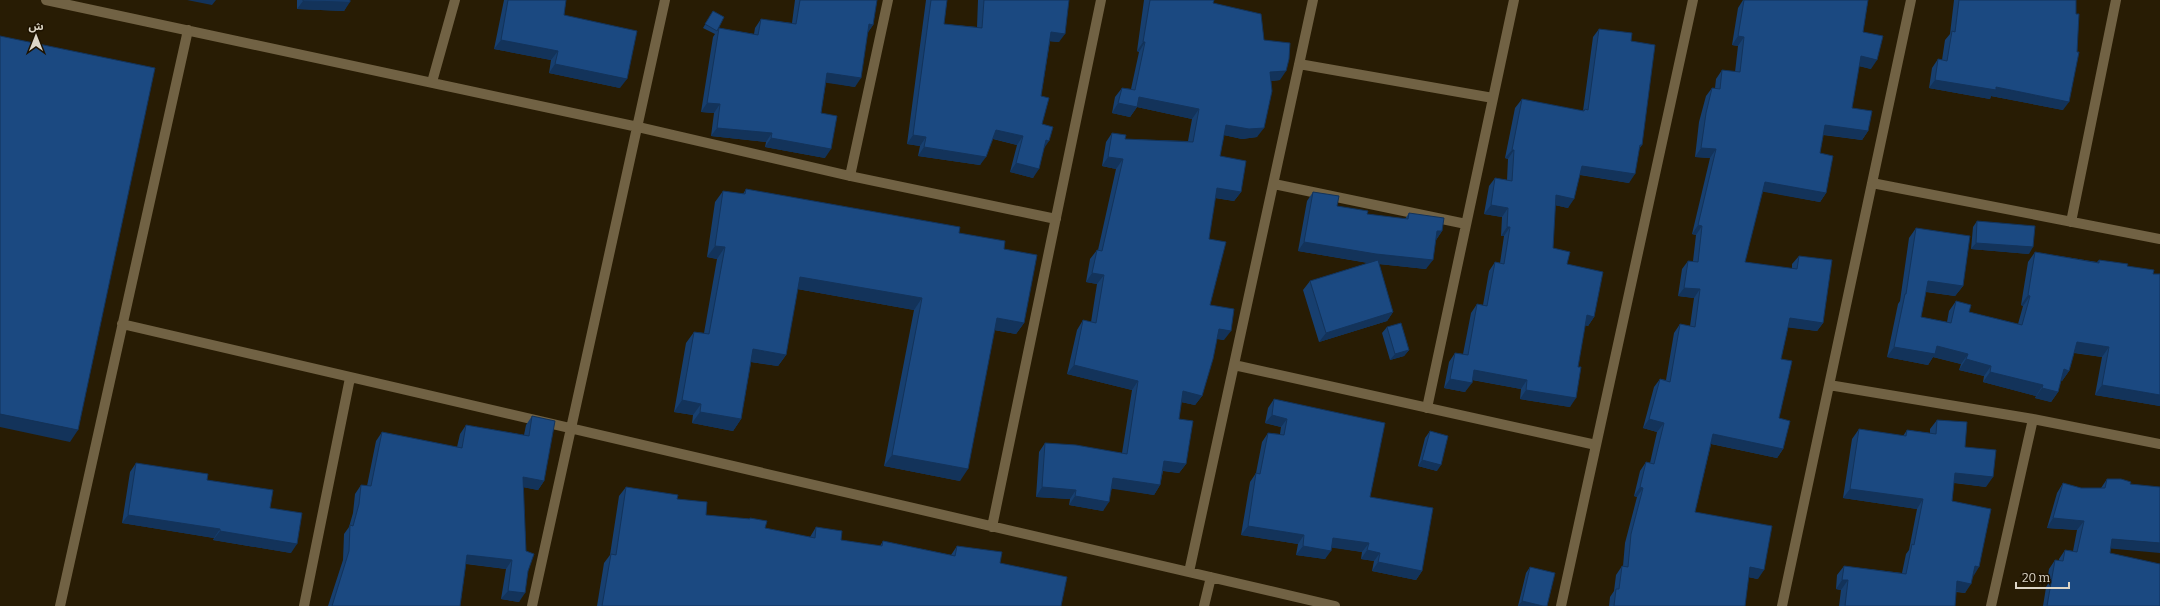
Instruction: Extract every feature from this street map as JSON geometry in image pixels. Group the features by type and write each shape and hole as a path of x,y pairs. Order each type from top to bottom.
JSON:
{"street":[{"path":"46,0 432,82 638,127 850,176 1056,219"},
{"path":"432,82 455,0"},
{"path":"532,606 665,0"},
{"path":"850,176 888,0"},
{"path":"992,527 1101,0"},
{"path":"1189,572 1313,0"},
{"path":"1427,408 1514,0"},
{"path":"1561,606 1693,0"},
{"path":"1782,606 1911,0"},
{"path":"2071,222 2116,0"},
{"path":"60,606 188,30"},
{"path":"1299,64 1493,98"},
{"path":"1872,183 2160,239"},
{"path":"1274,184 1466,224"},
{"path":"122,324 1335,606"},
{"path":"1234,366 1596,445"},
{"path":"304,606 350,378"},
{"path":"1829,385 2033,419 2160,444"},
{"path":"1990,606 2033,419"},
{"path":"1204,606 1211,577"}],"building":[{"path":"350,0 350,2 303,1"},
{"path":"508,0 566,0 564,15 637,31 627,79 555,64 558,51 501,40"},
{"path":"800,0 877,0 873,25 869,24 861,78 827,73 821,113 837,116 831,149 771,138 772,133 717,128 720,104 707,103 719,28 758,35 761,19 796,24"},
{"path":"931,0 947,0 944,24 982,28 984,0 1069,0 1065,34 1051,32 1041,96 1049,98 1042,124 1053,127 1049,141 1046,140 1039,169 1016,163 1023,136 996,130 986,157 924,147 926,137 913,135"},
{"path":"1150,0 1214,0 1213,3 1261,14 1264,40 1290,43 1289,59 1286,71 1270,72 1272,91 1264,128 1249,129 1226,125 1220,156 1246,161 1241,192 1217,188 1209,239 1226,242 1210,305 1234,309 1231,331 1219,329 1213,359 1202,396 1183,391 1179,419 1193,421 1186,464 1164,461 1160,485 1113,478 1109,502 1075,496 1076,490 1042,487 1045,443 1076,445 1127,454 1138,381 1074,365 1083,320 1096,323 1104,275 1092,273 1097,250 1102,251 1123,159 1108,157 1112,133 1126,135 1125,139 1193,142 1199,109 1139,97 1137,107 1118,103 1122,88 1135,90 1145,42 1143,42"},
{"path":"1744,0 1868,0 1863,32 1883,36 1877,60 1861,56 1852,108 1872,111 1868,131 1825,125 1820,153 1833,156 1826,193 1765,182 1745,262 1797,269 1799,256 1832,260 1823,323 1790,318 1781,359 1792,361 1779,418 1790,421 1783,449 1713,434 1695,512 1772,526 1764,570 1750,567 1745,606 1614,606 1616,589 1619,589 1622,566 1628,567 1631,534 1643,488 1640,487 1646,462 1654,464 1664,423 1649,419 1660,379 1670,382 1680,324 1695,327 1700,289 1684,288 1688,261 1698,262 1702,226 1698,225 1716,149 1701,148 1706,113 1712,88 1720,89 1722,70 1740,72 1744,37 1738,36"},
{"path":"1959,0 2076,0 2076,14 2079,14 2077,52 2079,52 2069,102 1996,87 1996,90 1935,80 1938,59 1947,61 1952,31 1955,32"},
{"path":"713,11 724,17 717,31 705,24"},
{"path":"1599,29 1632,33 1631,41 1655,45 1642,145 1640,145 1635,174 1582,166 1574,199 1556,195 1553,248 1570,252 1567,264 1603,272 1594,317 1587,315 1578,367 1581,367 1576,398 1526,390 1527,380 1474,370 1472,383 1450,379 1455,353 1468,355 1477,304 1487,306 1495,262 1504,264 1510,227 1507,227 1508,208 1491,205 1495,178 1512,181 1514,150 1512,150 1522,99 1584,111 1585,109 1588,110"},
{"path":"0,36 155,68 78,430 0,414"},
{"path":"746,189 960,227 959,233 1005,241 1004,249 1037,255 1024,323 997,318 968,469 892,455 922,298 800,277 786,355 753,349 741,419 700,412 701,404 682,400 694,332 709,334 725,247 715,246 723,191 745,194"},
{"path":"1313,192 1339,196 1337,206 1368,211 1367,214 1408,219 1409,213 1444,218 1442,231 1437,231 1433,260 1376,254 1304,242"},
{"path":"1977,221 2035,226 2033,247 1976,243"},
{"path":"1916,228 1970,236 1963,286 1928,281 1921,317 1951,323 1956,301 1971,305 1969,312 2022,325 2030,296 2028,295 2035,252 2099,263 2099,260 2128,264 2127,266 2154,270 2153,274 2160,274 2160,395 2102,385 2109,347 2077,342 2069,371 2064,369 2058,392 2042,388 2043,385 1990,372 1991,366 1966,359 1968,354 1937,346 1935,354 1894,347 1906,294"},
{"path":"1378,260 1393,312 1326,333 1310,281"},
{"path":"1401,323 1409,350 1395,354 1387,327"},
{"path":"1274,399 1385,423 1370,497 1433,508 1422,571 1378,562 1380,553 1367,550 1369,543 1333,538 1331,551 1303,546 1304,535 1248,526 1256,473 1260,474 1268,433 1284,435 1287,419 1272,415"},
{"path":"532,416 555,421 544,481 523,477 526,551 534,554 528,571 525,593 508,591 512,560 467,555 460,606 332,606 349,551 350,525 353,526 359,504 361,485 371,486 382,432 462,448 466,425 529,436"},
{"path":"1937,420 1967,422 1965,447 1996,450 1993,477 1955,473 1952,501 1991,509 1979,567 1975,566 1971,584 1957,581 1955,606 1845,606 1848,580 1842,580 1844,566 1906,574 1912,544 1914,545 1923,499 1850,489 1859,429 1906,436 1907,430 1936,434"},
{"path":"1430,431 1448,436 1441,465 1422,460"},
{"path":"136,463 208,474 207,480 273,490 270,508 302,513 297,544 220,531 220,529 128,515"},
{"path":"2107,479 2121,479 2131,482 2130,484 2160,487 2160,543 2112,539 2110,553 2160,564 2160,606 2047,606 2055,560 2063,561 2065,550 2077,552 2084,521 2053,518 2063,483 2081,488 2105,488"},
{"path":"626,487 678,495 677,499 707,502 706,515 750,518 767,521 765,528 815,538 816,527 842,531 841,540 882,546 883,541 955,556 957,546 1002,552 1000,563 1067,577 1061,606 602,606 611,554 616,555"},
{"path":"1530,567 1555,573 1547,606 1522,601"}]}
